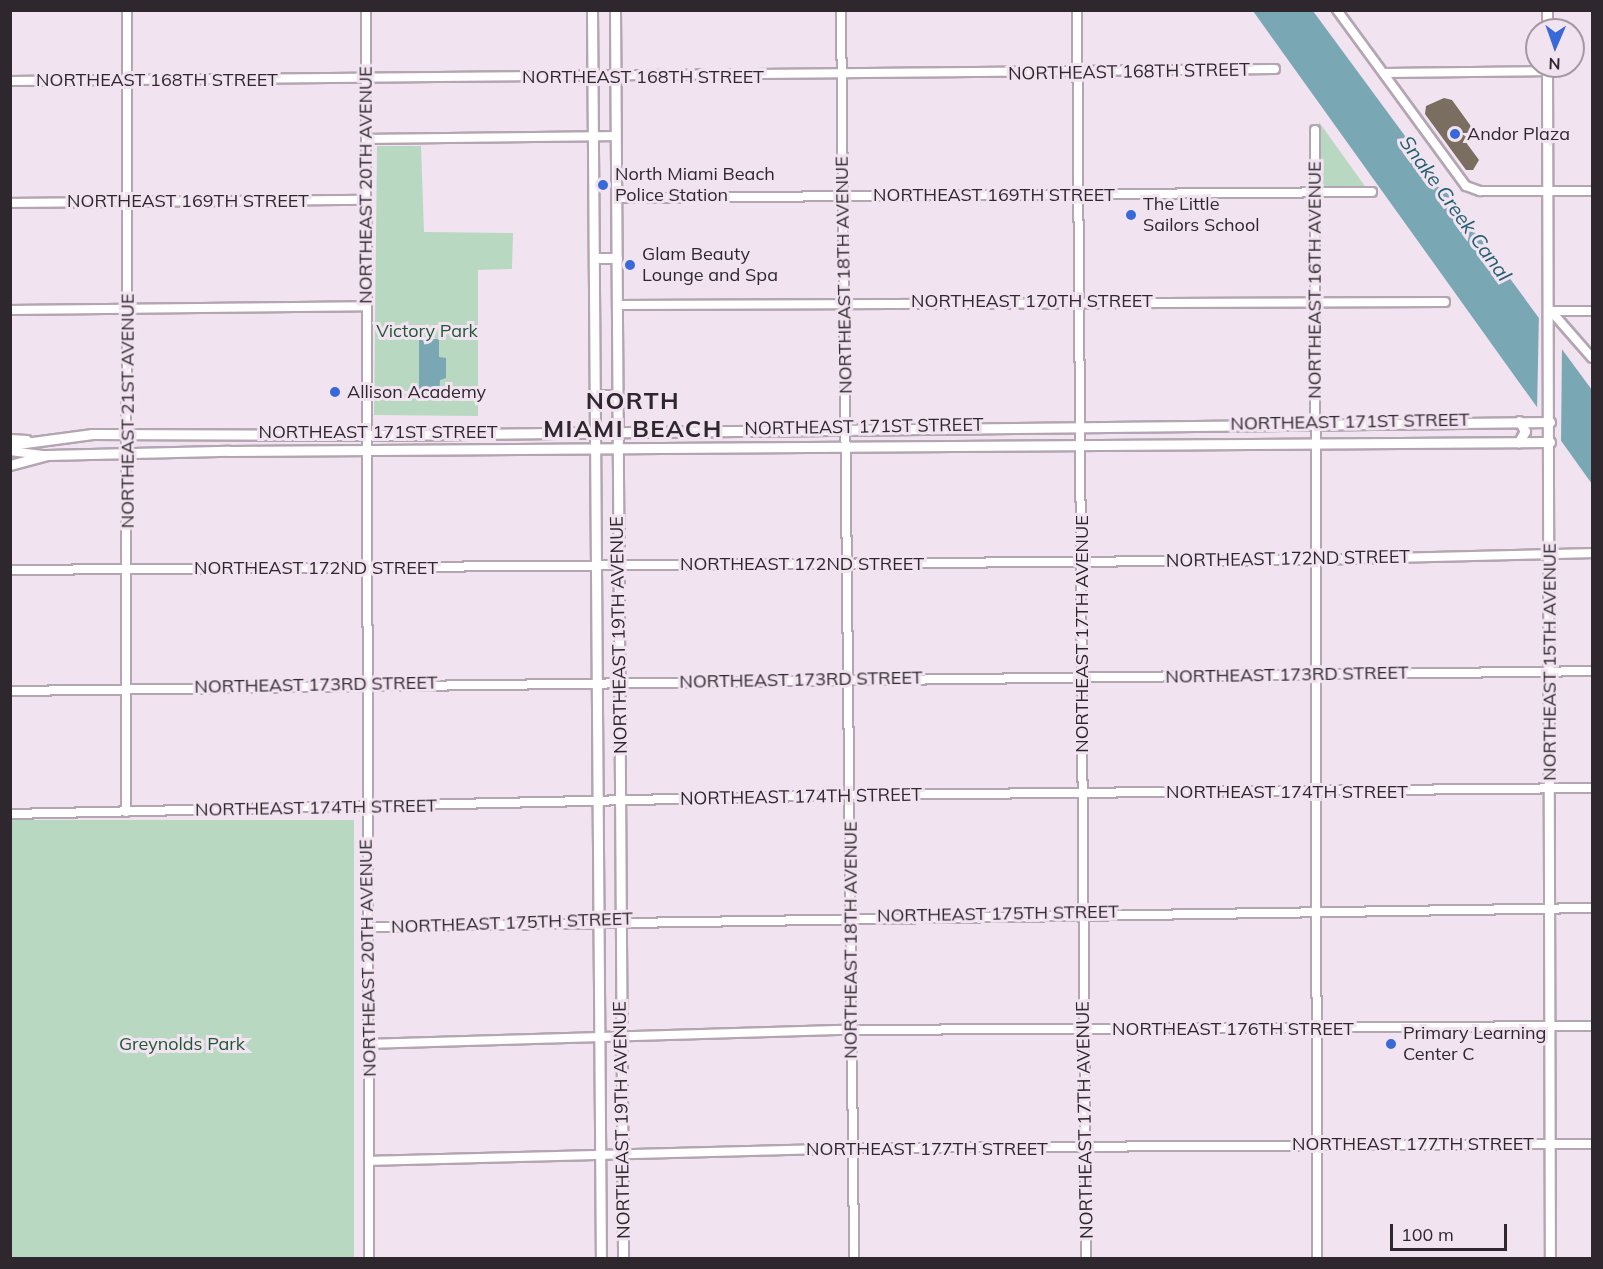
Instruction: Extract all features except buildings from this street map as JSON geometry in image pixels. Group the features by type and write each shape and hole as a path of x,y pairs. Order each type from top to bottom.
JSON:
{"street":[{"name":"NORTHEAST 21ST AVENUE","path":"126,812 127,10"},
{"name":"NORTHEAST 20TH AVENUE","path":"366,10 369,1258"},
{"name":"NORTHEAST 19TH AVENUE","path":"592,10 601,1258"},
{"name":"NORTHEAST 19TH AVENUE","path":"615,10 623,1258"},
{"name":"NORTHEAST 18TH AVENUE","path":"841,10 843,302 850,679 850,1030 854,1258"},
{"name":"NORTHEAST 17TH AVENUE","path":"1077,10 1086,1258"},
{"path":"1337,10 1471,189 1593,191"},
{"name":"NORTHEAST 168TH STREET","path":"10,81 1077,73 1275,69"},
{"path":"1384,73 1525,69"},
{"name":"NORTHEAST 15TH AVENUE","path":"1547,78 1551,316 1547,424 1550,442 1550,1258"},
{"name":"NORTHEAST 16TH AVENUE","path":"1315,130 1313,560 1318,910 1315,1143 1317,1258"},
{"path":"366,139 616,136"},
{"name":"NORTHEAST 169TH STREET","path":"617,198 1372,192"},
{"name":"NORTHEAST 169TH STREET","path":"10,202 365,200"},
{"path":"595,258 617,258"},
{"name":"NORTHEAST 170TH STREET","path":"618,304 1315,300 1445,302"},
{"path":"10,310 367,306"},
{"path":"1551,316 1593,311"},
{"path":"1551,316 1593,358"},
{"path":"596,395 617,395"},
{"path":"1519,421 1525,431 1519,442"},
{"name":"NORTHEAST 171ST STREET","path":"10,440 127,433 366,434 1081,424 1519,421 1547,424"},
{"path":"788,428 789,447"},
{"path":"695,430 696,448"},
{"name":"NORTHEAST 171ST STREET","path":"10,445 34,440"},
{"name":"NORTHEAST 171ST STREET","path":"10,451 47,455 1314,442 1550,442"},
{"name":"NORTHEAST 171ST STREET","path":"10,465 47,455"},
{"name":"NORTHEAST 172ND STREET","path":"10,570 1313,560 1593,553"},
{"name":"NORTHEAST 173RD STREET","path":"10,691 368,683 1315,675 1593,670"},
{"name":"NORTHEAST 174TH STREET","path":"10,814 851,795 1316,793 1593,788"},
{"name":"NORTHEAST 175TH STREET","path":"368,927 851,916 1593,908"},
{"name":"NORTHEAST 176TH STREET","path":"369,1044 850,1030 1593,1026"},
{"name":"NORTHEAST 177TH STREET","path":"369,1161 851,1148 1085,1148 1315,1143 1593,1144"}],"green space":[{"path":"1319,122 1367,189 1318,188"},
{"name":"Victory Park","path":"377,146 421,146 424,232 513,233 512,269 478,270 478,416 374,415"},
{"name":"Greynolds Park","path":"11,820 354,820 354,1258 11,1258"}],"water":[{"name":"Snake Creek Canal","path":"1253,11 1313,11 1592,390 1592,484"},
{"path":"419,339 439,339 439,357 446,358 446,378 440,380 439,398 419,398"}],"pier":[{"path":"1539,312 1562,344 1561,446 1537,411"}],"place":[{"name":"Andor Plaza","path":"1455,134"},
{"name":"North Miami Beach Police Station","path":"603,185"},
{"name":"The Little Sailors School","path":"1131,215"},
{"name":"Glam Beauty Lounge and Spa","path":"630,265"},
{"name":"Allison Academy","path":"335,392"},
{"name":"Primary Learning Center C","path":"1391,1044"}],"district":[{"name":"NORTH MIAMI BEACH","path":"633,415"}]}
